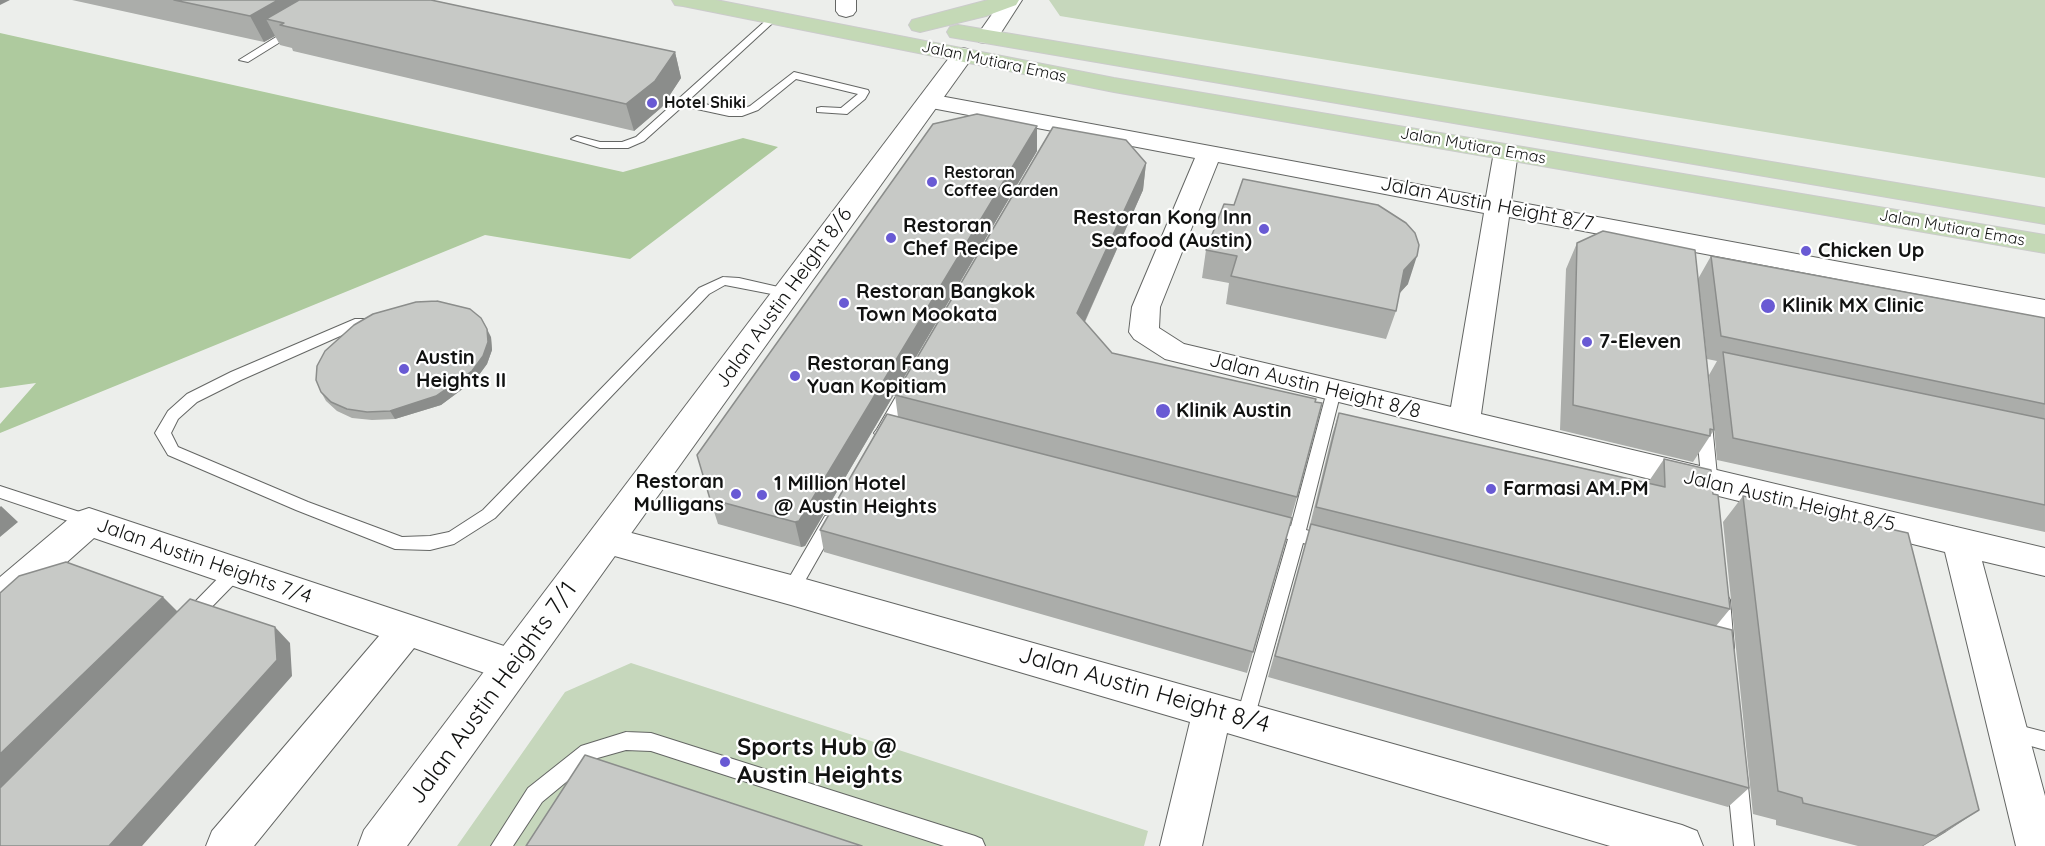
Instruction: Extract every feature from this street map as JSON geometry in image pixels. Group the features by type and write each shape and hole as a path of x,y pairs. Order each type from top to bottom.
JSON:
{"main road":[{"path":"683,0 773,17 908,30 964,45 987,37 1002,51 1056,68 1075,78"},
{"path":"787,0 846,6 871,16"},
{"path":"908,30 1011,0 1037,33 1075,52"},
{"name":"Jalan Mutiara Emas","path":"908,30 963,55 1075,78 2045,244"},
{"name":"Jalan Mutiara Emas","path":"987,37 2045,216"}],"street":[{"path":"987,37 1011,0"},
{"name":"Jalan Austin Height 8/6","path":"605,540 963,55"},
{"name":"Jalan Austin Height 8/7","path":"929,101 1058,130 1209,153 1496,206 1687,247 2045,309"},
{"path":"1464,423 1506,152"},
{"name":"Jalan Austin Height 8/8","path":"1209,153 1146,307 1144,332 1175,352 1464,423"},
{"name":"Jalan Austin Height 8/5","path":"1464,423 1711,494 1960,542 2045,562"},
{"path":"0,599 89,522"},
{"name":"Jalan Austin Heights 7/4","path":"89,522 513,666"},
{"name":"Jalan Austin Height 8/4","path":"605,540 1229,714 1682,846"},
{"name":"Jalan Austin Heights 7/1","path":"380,846 605,540"},
{"path":"1960,542 2006,731 2037,846"},
{"path":"227,846 407,630"},
{"path":"1181,846 1229,714"}],"lane":[{"path":"577,139 600,145 624,146 640,139 773,17"},
{"path":"244,60 304,24"},
{"path":"682,102 729,113 742,113 754,108 794,75 864,92 843,112 821,110"},
{"path":"360,322 236,376 192,398 173,415 163,433 173,451 302,506 401,544 430,543 454,537 489,514 704,291 723,281 787,293"},
{"path":"874,447 891,429 915,376"},
{"path":"1229,714 1298,535 1334,391"},
{"path":"1703,412 1711,494"},
{"name":"Jalan Austin Heights 7/4","path":"0,492 89,522"},
{"path":"791,590 838,508"},
{"path":"1252,523 1344,546"},
{"path":"177,631 236,572"},
{"path":"1719,586 1719,641 1727,665"},
{"path":"2006,731 2045,741"},
{"path":"501,846 535,795 588,752 626,741 651,742 975,846"},
{"path":"1735,756 1744,846"}],"green space":[{"path":"1049,0 2045,0 2045,178 1060,16"},
{"path":"0,33 623,172 743,138 778,147 630,259 485,235 0,433 0,424 36,383 0,388"},
{"name":"Sports Hub @ Austin Heights","path":"631,663 1148,831 1144,846 457,846 565,692"}],"building":[{"path":"174,0 278,0 250,16"},
{"path":"299,0 431,0 675,52 655,81 626,104 280,25 284,23 266,19"},
{"path":"977,114 1037,126 799,521 795,522 710,499 697,455 933,124"},
{"path":"1053,127 1126,140 1146,163 1077,313 1112,353 1316,399 1315,402 1322,403 1297,497 895,395"},
{"path":"1243,179 1378,205 1406,223 1415,233 1419,245 1417,256 1404,270 1396,311 1231,276 1237,256 1206,250 1224,204 1234,205"},
{"path":"1603,231 1695,250 1714,430 1710,429 1710,436 1573,405 1577,243"},
{"path":"1711,256 2045,318 2045,404 1721,336"},
{"name":"Austin Heights II","path":"437,301 470,309 481,318 487,329 488,342 483,356 472,371 436,396 390,411 367,412 347,409 331,402 321,392 316,380 317,366 325,351 354,325 373,314 416,302"},
{"path":"1723,352 2045,419 2045,505 1733,438"},
{"path":"1339,413 1665,487 1664,459 1711,470 1713,494 1718,495 1730,609 1316,507"},
{"path":"887,414 1292,518 1253,652 820,530"},
{"path":"1743,496 1908,533 1979,810 1936,836 1803,803 1802,798 1778,791"},
{"path":"1311,524 1732,630 1749,788 1275,656"},
{"path":"66,562 163,597 0,754 0,593 19,576"},
{"path":"190,599 275,627 277,660 109,846 0,846 0,788"},
{"path":"585,755 862,846 526,846"}],"place":[{"name":"Hotel Shiki","path":"652,103"},
{"name":"Restoran Coffee Garden","path":"932,182"},
{"name":"Restoran Kong Inn Seafood (Austin)","path":"1264,229"},
{"name":"Restoran Chef Recipe","path":"891,238"},
{"name":"Chicken Up","path":"1806,251"},
{"name":"Restoran Bangkok Town Mookata","path":"844,303"},
{"name":"Klinik MX Clinic","path":"1768,306"},
{"name":"7-Eleven","path":"1587,342"},
{"name":"Austin Heights II","path":"404,369"},
{"name":"Restoran Fang Yuan Kopitiam","path":"795,376"},
{"name":"Klinik Austin","path":"1163,411"},
{"name":"Farmasi AM.PM","path":"1491,489"},
{"name":"Restoran Mulligans","path":"736,494"},
{"name":"1 Million Hotel @ Austin Heights","path":"762,495"},
{"name":"Sports Hub @ Austin Heights","path":"725,762"}]}
